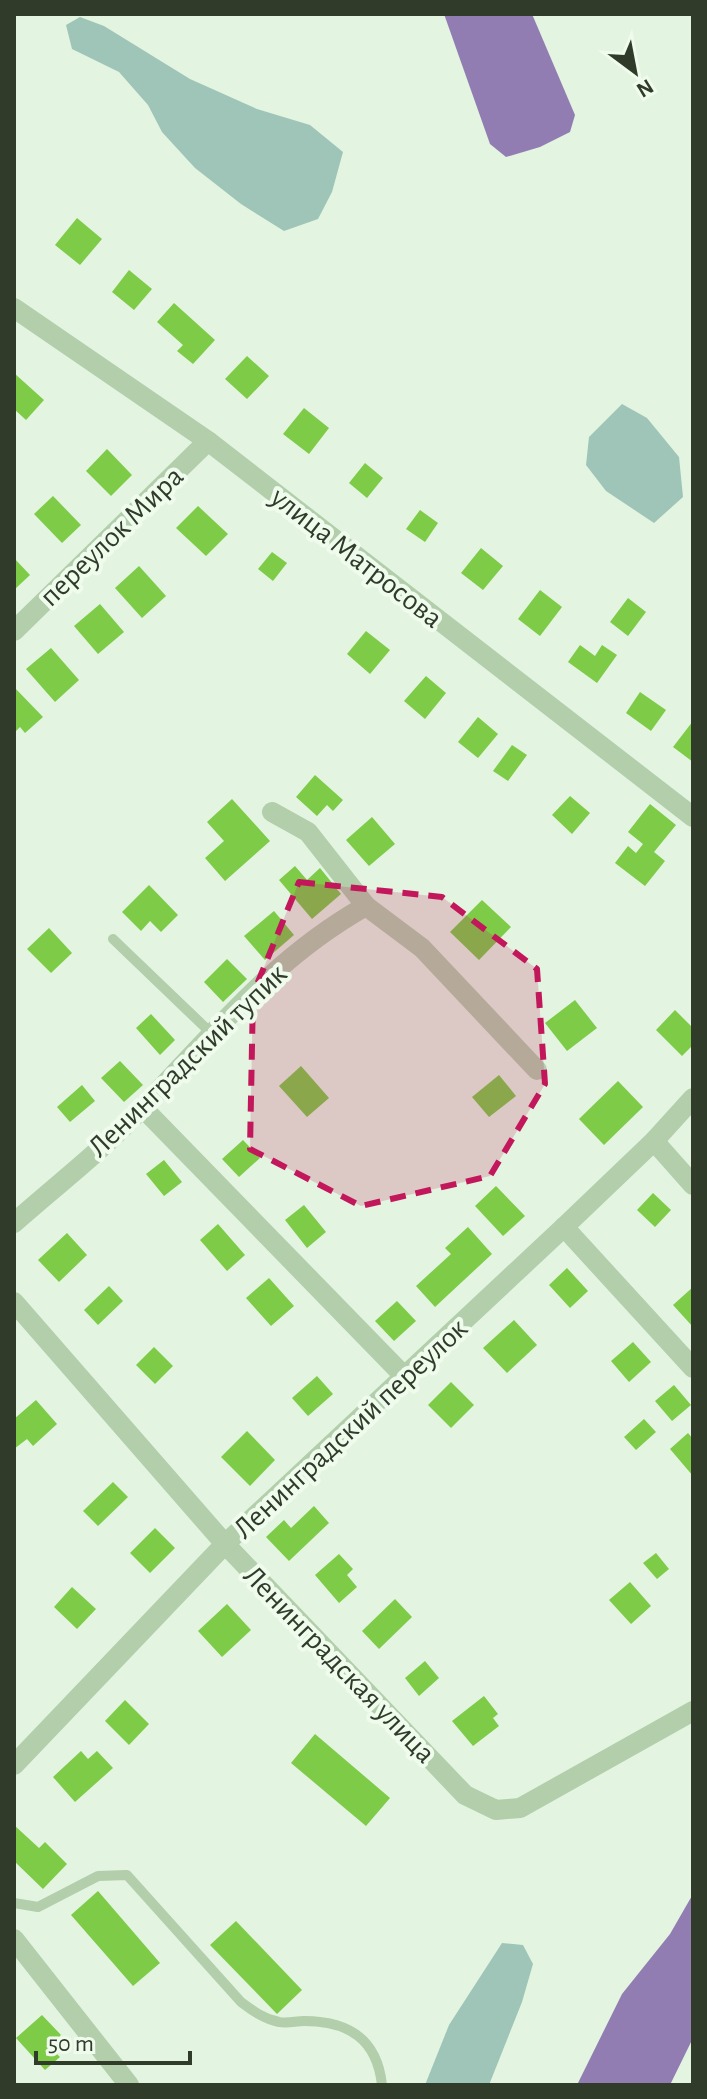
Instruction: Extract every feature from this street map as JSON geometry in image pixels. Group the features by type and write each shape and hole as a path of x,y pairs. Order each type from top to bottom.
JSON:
{"street":[{"name":"улица Матросова","path":"14,308 208,441 693,817"},
{"name":"переулок Мира","path":"14,631 208,441"},
{"path":"272,812 308,832 366,906 422,948 537,1070"},
{"name":"Ленинградский тупик","path":"14,1223 143,1108 264,980 328,927 366,906"},
{"name":"Ленинградский переулок","path":"14,1765 225,1544 564,1227 654,1141 693,1098"},
{"path":"143,1108 405,1377"},
{"path":"654,1141 693,1185"},
{"path":"564,1227 693,1368"},
{"name":"Ленинградская улица","path":"14,1302 225,1544 465,1795 496,1810 520,1808 693,1711"},
{"path":"14,1939 129,2085"}],"lane":[{"path":"113,939 211,1033"},
{"path":"14,1903 38,1907 98,1876 127,1875 241,2002 260,2016 282,2023 325,2022 345,2027 361,2036 380,2071 382,2085"}],"highlighted area":[{"path":"299,882 442,897 537,969 545,1084 490,1176 361,1206 250,1149 253,994"}],"shaded area":[{"path":"444,14 532,14 575,115 570,132 540,147 506,157 490,144"},
{"path":"80,17 104,26 190,79 257,109 310,125 343,152 332,192 318,219 284,231 241,204 195,168 162,132 148,105 119,72 72,49 66,25"},
{"path":"622,404 647,418 679,457 683,497 654,523 606,491 586,465 589,437"},
{"path":"693,1894 693,2038 670,2085 577,2085 622,1994 670,1934"},
{"path":"502,1943 523,1945 533,1964 522,2002 489,2085 425,2085 449,2025"}],"building":[{"path":"77,218 102,239 80,265 55,245"},
{"path":"129,270 152,289 134,310 112,292"},
{"path":"174,303 215,340 193,364 177,351 183,345 157,322"},
{"path":"247,356 269,376 247,399 225,379"},
{"path":"14,373 44,400 26,420 14,409"},
{"path":"304,408 329,428 309,454 283,434"},
{"path":"107,449 132,475 111,496 86,471"},
{"path":"365,463 383,478 367,498 349,483"},
{"path":"53,496 81,525 62,543 34,514"},
{"path":"198,506 228,534 206,556 176,528"},
{"path":"420,510 438,523 425,542 406,529"},
{"path":"481,548 503,566 483,590 461,573"},
{"path":"272,552 287,563 273,581 258,569"},
{"path":"14,558 30,575 14,590"},
{"path":"139,566 166,596 142,618 115,588"},
{"path":"540,590 562,607 540,636 518,619"},
{"path":"628,598 646,612 628,636 610,622"},
{"path":"100,604 124,632 98,654 74,626"},
{"path":"366,631 390,650 370,674 347,654"},
{"path":"580,645 595,656 602,645 617,655 597,683 568,662"},
{"path":"51,648 79,680 55,702 26,669"},
{"path":"426,676 446,693 425,719 404,701"},
{"path":"14,687 43,717 25,733 20,727 14,733"},
{"path":"640,692 666,710 651,731 626,713"},
{"path":"478,717 498,734 478,758 458,742"},
{"path":"693,721 693,762 673,747"},
{"path":"512,745 527,755 508,781 493,771"},
{"path":"315,775 343,800 333,811 327,805 317,816 296,797"},
{"path":"570,796 590,813 572,834 552,815"},
{"path":"232,799 270,841 225,881 205,858 224,841 207,822"},
{"path":"650,804 676,825 654,852 665,861 645,886 615,863 628,846 636,853 643,844 628,832"},
{"path":"372,817 395,844 369,866 346,840"},
{"path":"295,866 307,880 320,868 341,894 312,919 279,880"},
{"path":"149,885 178,915 161,932 150,921 141,931 122,912"},
{"path":"482,900 511,927 479,960 450,932"},
{"path":"274,911 294,935 265,960 244,936"},
{"path":"49,928 72,953 51,973 27,949"},
{"path":"227,959 247,979 223,1002 204,982"},
{"path":"575,1000 597,1028 567,1051 545,1023"},
{"path":"675,1010 693,1028 693,1045 682,1056 656,1030"},
{"path":"151,1014 175,1040 160,1055 136,1028"},
{"path":"120,1061 143,1085 124,1102 101,1078"},
{"path":"301,1066 329,1098 307,1117 279,1086"},
{"path":"499,1075 516,1096 489,1117 472,1097"},
{"path":"618,1081 643,1107 604,1145 579,1119"},
{"path":"82,1085 95,1101 70,1122 57,1107"},
{"path":"243,1140 260,1158 239,1177 222,1159"},
{"path":"164,1160 182,1182 164,1196 146,1174"},
{"path":"496,1186 525,1216 503,1236 475,1206"},
{"path":"653,1193 671,1210 655,1227 637,1210"},
{"path":"304,1205 326,1232 307,1248 285,1220"},
{"path":"218,1224 245,1255 227,1271 200,1240"},
{"path":"468,1227 492,1254 435,1307 416,1286 451,1254 445,1248"},
{"path":"67,1233 87,1255 59,1282 38,1260"},
{"path":"567,1268 588,1291 570,1308 549,1285"},
{"path":"269,1278 294,1306 271,1326 246,1298"},
{"path":"109,1286 123,1301 98,1325 84,1310"},
{"path":"693,1287 693,1327 673,1305"},
{"path":"397,1301 416,1321 394,1341 375,1321"},
{"path":"514,1320 537,1345 507,1373 483,1348"},
{"path":"633,1342 651,1362 629,1382 611,1361"},
{"path":"154,1347 173,1366 155,1384 136,1365"},
{"path":"317,1376 333,1394 308,1416 292,1398"},
{"path":"451,1382 474,1405 451,1428 428,1405"},
{"path":"674,1385 691,1405 672,1421 655,1401"},
{"path":"36,1400 57,1424 33,1446 27,1439 14,1449 14,1419"},
{"path":"644,1419 656,1432 636,1450 624,1437"},
{"path":"247,1431 275,1460 250,1486 221,1457"},
{"path":"688,1433 693,1439 693,1476 670,1449"},
{"path":"113,1482 128,1497 98,1526 83,1511"},
{"path":"314,1506 329,1523 289,1561 266,1537 284,1520 291,1528"},
{"path":"155,1528 175,1548 150,1573 130,1553"},
{"path":"656,1553 669,1569 657,1579 643,1563"},
{"path":"339,1554 353,1569 347,1575 357,1587 339,1603 315,1575"},
{"path":"630,1582 651,1606 631,1624 609,1600"},
{"path":"72,1587 96,1609 77,1629 54,1607"},
{"path":"395,1599 412,1617 379,1649 362,1631"},
{"path":"227,1604 251,1630 222,1657 198,1631"},
{"path":"425,1661 439,1678 419,1696 405,1678"},
{"path":"484,1696 498,1714 493,1718 499,1726 473,1746 452,1721"},
{"path":"125,1700 149,1724 129,1745 105,1721"},
{"path":"315,1734 390,1798 366,1826 291,1763"},
{"path":"81,1751 88,1759 97,1751 113,1768 75,1802 53,1777"},
{"path":"14,1825 39,1848 45,1842 67,1864 43,1889 14,1861"},
{"path":"98,1891 160,1963 133,1986 71,1915"},
{"path":"236,1921 302,1990 277,2014 210,1945"},
{"path":"42,2015 61,2035 49,2046 60,2057 45,2070 16,2038"}]}
